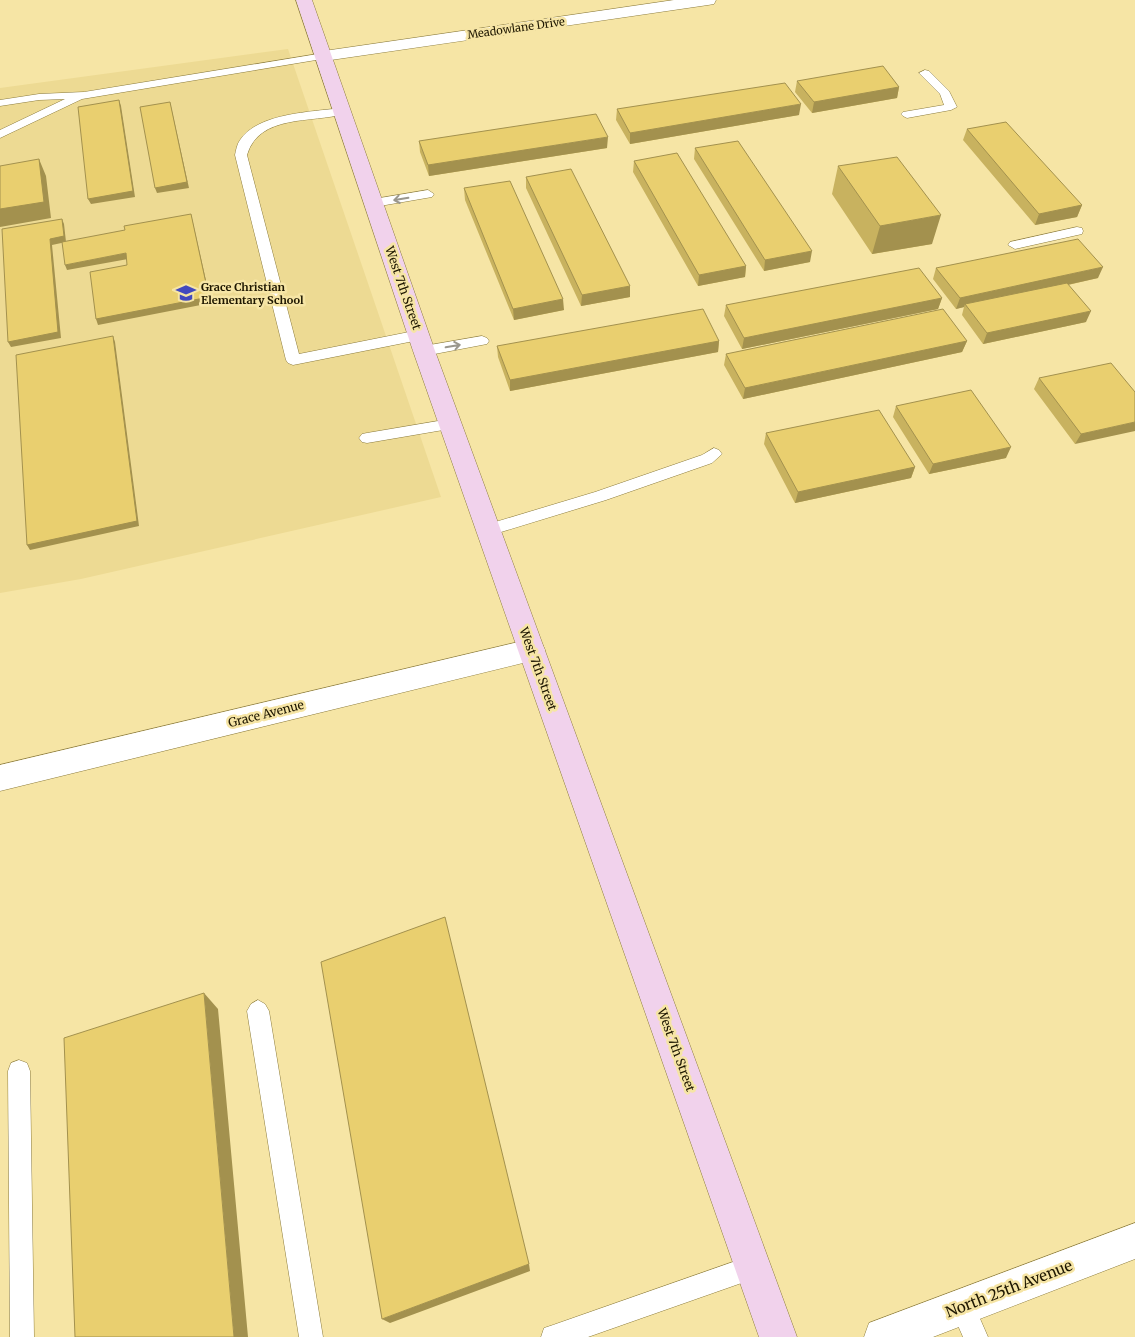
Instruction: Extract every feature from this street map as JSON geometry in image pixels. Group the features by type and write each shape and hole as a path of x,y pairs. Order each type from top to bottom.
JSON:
{"main road":[{"name":"West 7th Street","path":"304,0 324,56 340,112 374,203 421,343 778,1337"}],"street":[{"name":"Meadowlane Drive","path":"324,56 708,0"},
{"name":"Grace Avenue","path":"0,778 532,650"},
{"name":"North 25th Avenue","path":"883,1337 969,1322 1135,1241"}],"lane":[{"path":"0,103 39,97 84,95 324,56"},
{"path":"907,114 951,107 945,93 925,74"},
{"path":"0,134 84,95"},
{"path":"340,112 265,125 252,132 242,144 241,155 293,360 421,343 482,341"},
{"path":"374,203 428,194"},
{"path":"1015,245 1077,231"},
{"path":"367,438 450,424"},
{"path":"488,530 600,496 707,459 714,454"},
{"path":"258,1011 311,1337"},
{"path":"19,1071 22,1337"},
{"path":"553,1337 753,1267"}],"shaded area":[{"name":"Grace Christian Elementary School","path":"288,49 441,497 81,579 0,593 0,88"}],"building":[{"path":"883,66 899,87 814,102 797,81"},
{"path":"785,83 801,104 630,133 617,109"},
{"path":"119,100 133,191 88,199 78,107"},
{"path":"170,102 187,182 155,188 140,107"},
{"path":"596,114 608,137 428,165 419,141"},
{"path":"1006,122 1082,205 1039,214 967,129"},
{"path":"738,141 812,251 765,260 695,148"},
{"path":"677,153 746,266 699,275 634,161"},
{"path":"897,157 941,215 880,226 838,166"},
{"path":"39,159 44,202 0,209 0,166"},
{"path":"571,169 630,286 582,295 526,177"},
{"path":"510,181 563,299 513,309 464,188"},
{"path":"191,214 209,297 96,319 90,272 127,265 126,253 65,265 62,242 125,230 124,226"},
{"path":"62,219 64,236 50,239 58,332 8,342 2,229"},
{"path":"1078,239 1103,267 960,298 936,268"},
{"path":"919,268 942,298 744,338 726,305"},
{"path":"1067,283 1091,311 987,333 965,304"},
{"path":"703,309 719,341 510,380 497,346"},
{"path":"943,309 967,341 745,388 726,354"},
{"path":"113,336 137,521 27,545 16,355"},
{"path":"1111,363 1135,392 1135,422 1081,434 1039,378"},
{"path":"971,390 1011,447 933,464 896,406"},
{"path":"879,410 915,467 798,492 766,433"},
{"path":"445,917 529,1264 382,1319 321,962"},
{"path":"204,993 234,1337 75,1337 64,1038"}],"place":[{"name":"Grace Christian Elementary School","path":"186,293"}]}
